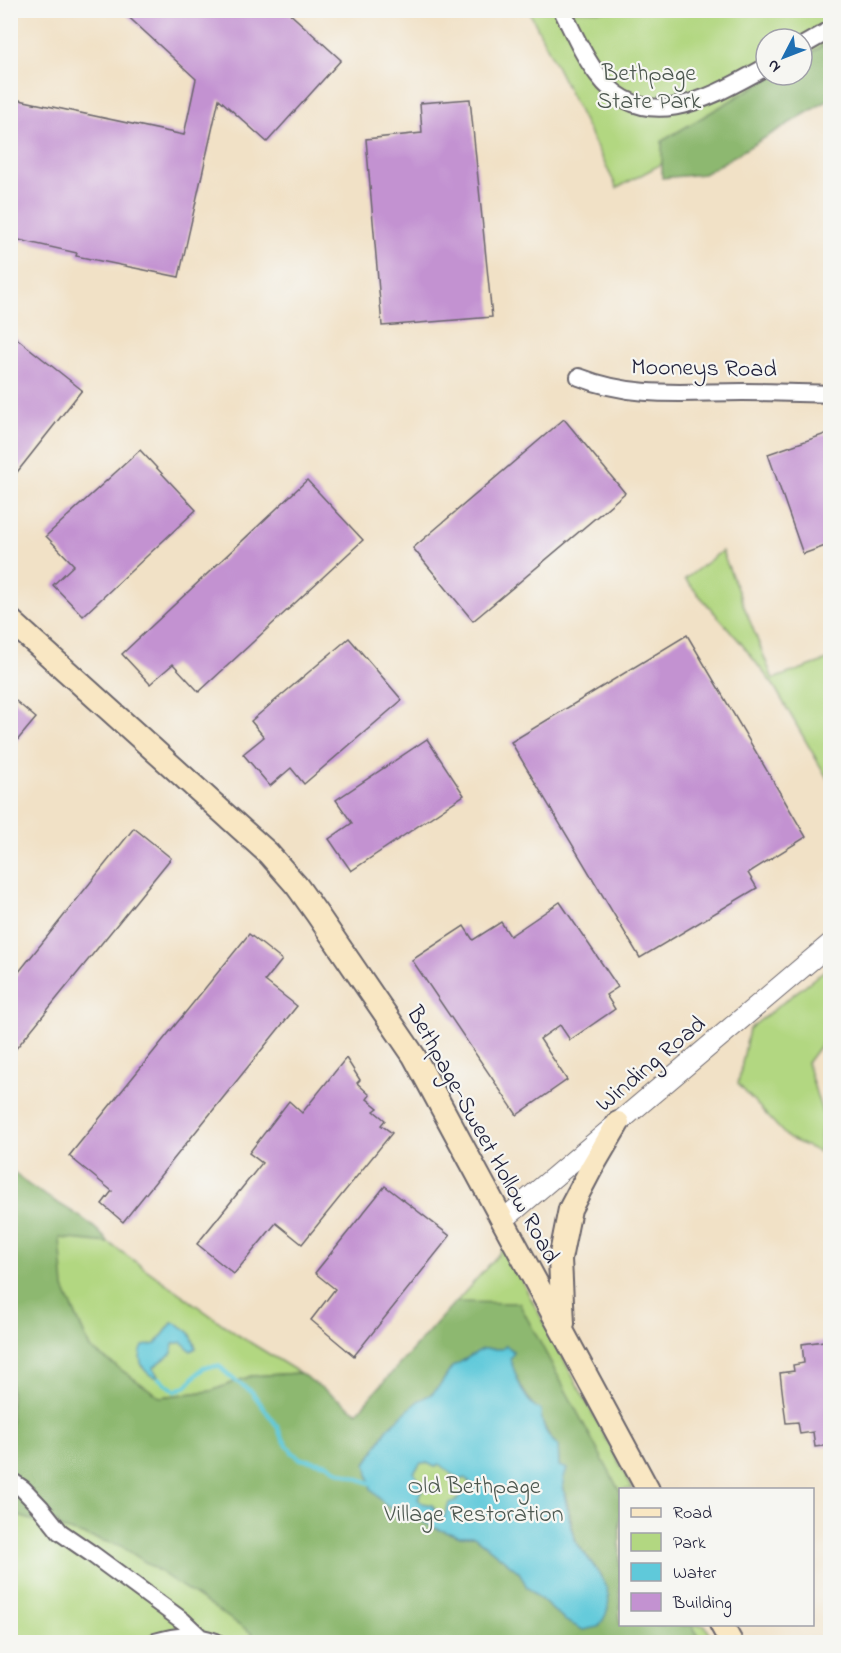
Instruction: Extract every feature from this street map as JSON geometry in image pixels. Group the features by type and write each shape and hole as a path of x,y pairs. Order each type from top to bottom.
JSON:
{"main road":[{"name":"Bethpage-Sweet Hollow Road","path":"10,620 268,853 297,886 414,1056 647,1488"},
{"path":"563,1332 560,1259 570,1209 618,1123"},
{"path":"722,1626 731,1642"}],"street":[{"path":"562,10 598,76 614,92 633,103 652,109 697,102 754,73"},
{"path":"814,39 831,30"},
{"name":"Mooneys Road","path":"579,377 622,390 648,393 831,394"},
{"name":"Winding Road","path":"503,1220 831,944"},
{"path":"10,1480 23,1489 60,1532 208,1640"},
{"path":"155,1642 173,1636 208,1640"}],"green space":[{"name":"Bethpage State Park","path":"529,11 830,11 830,73 814,82 814,27 754,27 754,87 804,87 617,188"},
{"path":"830,41 830,99 704,174 662,178 662,141 754,87 814,87 814,51"},
{"path":"722,551 773,679 830,659 830,783 774,686 741,643 685,579"},
{"path":"830,966 830,1032 807,1063 823,1116 819,1152 788,1138 738,1084 749,1029"},
{"name":"Old Bethpage Village Restoration","path":"10,1169 29,1185 82,1218 109,1243 60,1238 64,1288 90,1348 160,1397 211,1391 251,1376 300,1373 357,1412 455,1302 519,1303 619,1490 619,1626 693,1626 702,1642 261,1642 250,1632 121,1546 62,1529 11,1475","holes":["491,1349 502,1349 521,1387 539,1414 548,1434 558,1446 559,1467 576,1542 601,1575 564,1620 527,1587 519,1572 474,1536 458,1536 396,1511 366,1464 388,1428 418,1401 433,1393 452,1367"]},
{"name":"Old Bethpage Village Restoration","path":"10,1172 238,1335 300,1373 251,1376 211,1391 160,1397 90,1348 73,1309 58,1335 284,1496 504,1248 632,1488 619,1488 619,1626 706,1626 714,1642 11,1642","holes":["172,1323 178,1324 190,1333 196,1348 181,1342 173,1344 153,1368 159,1377 142,1367 141,1359"]},
{"path":"10,1491 27,1503 41,1523 11,1514"}],"water":[{"path":"172,1323 178,1324 190,1333 196,1348 191,1351 182,1342 173,1344 172,1353 153,1368 159,1378 149,1374 142,1366 141,1351 143,1346 156,1344"},
{"path":"506,1345 514,1352 510,1359 521,1388 530,1401 541,1410 545,1430 558,1446 559,1466 567,1469 563,1479 563,1488 574,1538 604,1582 609,1599 605,1617 598,1627 583,1630 564,1620 527,1587 519,1572 474,1536 458,1536 396,1511 385,1505 371,1489 366,1464 388,1428 418,1401 433,1393 452,1367 482,1349 502,1349","holes":["421,1463 435,1467 439,1464 459,1480 465,1478 472,1485 473,1489 462,1492 457,1500 449,1503 444,1517 439,1516 432,1505 422,1503 418,1499 424,1489 414,1472"]}],"building":[{"path":"121,10 286,10 341,60 267,142 219,99 179,277 76,256 77,253 10,238 10,98 184,135 196,79"},
{"path":"470,99 492,317 382,326 366,139 422,133 420,103"},
{"path":"10,333 82,390 10,481"},
{"path":"564,419 625,493 473,621 413,548"},
{"path":"831,432 831,544 803,554 768,454"},
{"path":"140,450 196,510 83,616 53,585 74,565 46,536"},
{"path":"307,480 363,540 199,692 173,664 150,684 122,654"},
{"path":"687,635 806,837 748,873 757,888 640,958 511,742"},
{"path":"349,638 402,700 304,784 291,768 270,786 243,754 264,737 251,721"},
{"path":"10,696 36,718 10,749"},
{"path":"427,739 464,795 351,871 329,839 352,823 336,800"},
{"path":"134,828 171,858 10,1056 10,983"},
{"path":"560,902 618,987 606,995 615,1009 570,1040 560,1025 540,1039 567,1080 517,1115 412,960 464,926 473,940 501,922 510,936"},
{"path":"249,934 282,960 265,981 297,1006 123,1222 102,1204 112,1191 69,1156"},
{"path":"346,1058 360,1080 357,1083 370,1095 367,1099 378,1108 374,1111 385,1120 381,1125 392,1133 302,1244 276,1223 234,1274 197,1244 262,1163 249,1153 289,1101 302,1113"},
{"path":"385,1186 450,1236 354,1356 311,1320 335,1289 315,1273"},
{"path":"831,1340 831,1445 815,1447 813,1432 800,1434 798,1422 786,1423 780,1373 794,1371 793,1365 804,1363 802,1344"}],"waterway":[{"path":"159,1378 175,1391 186,1386 204,1367 219,1366 252,1392 277,1426 292,1452 301,1459 328,1464 338,1471 370,1483"}]}
